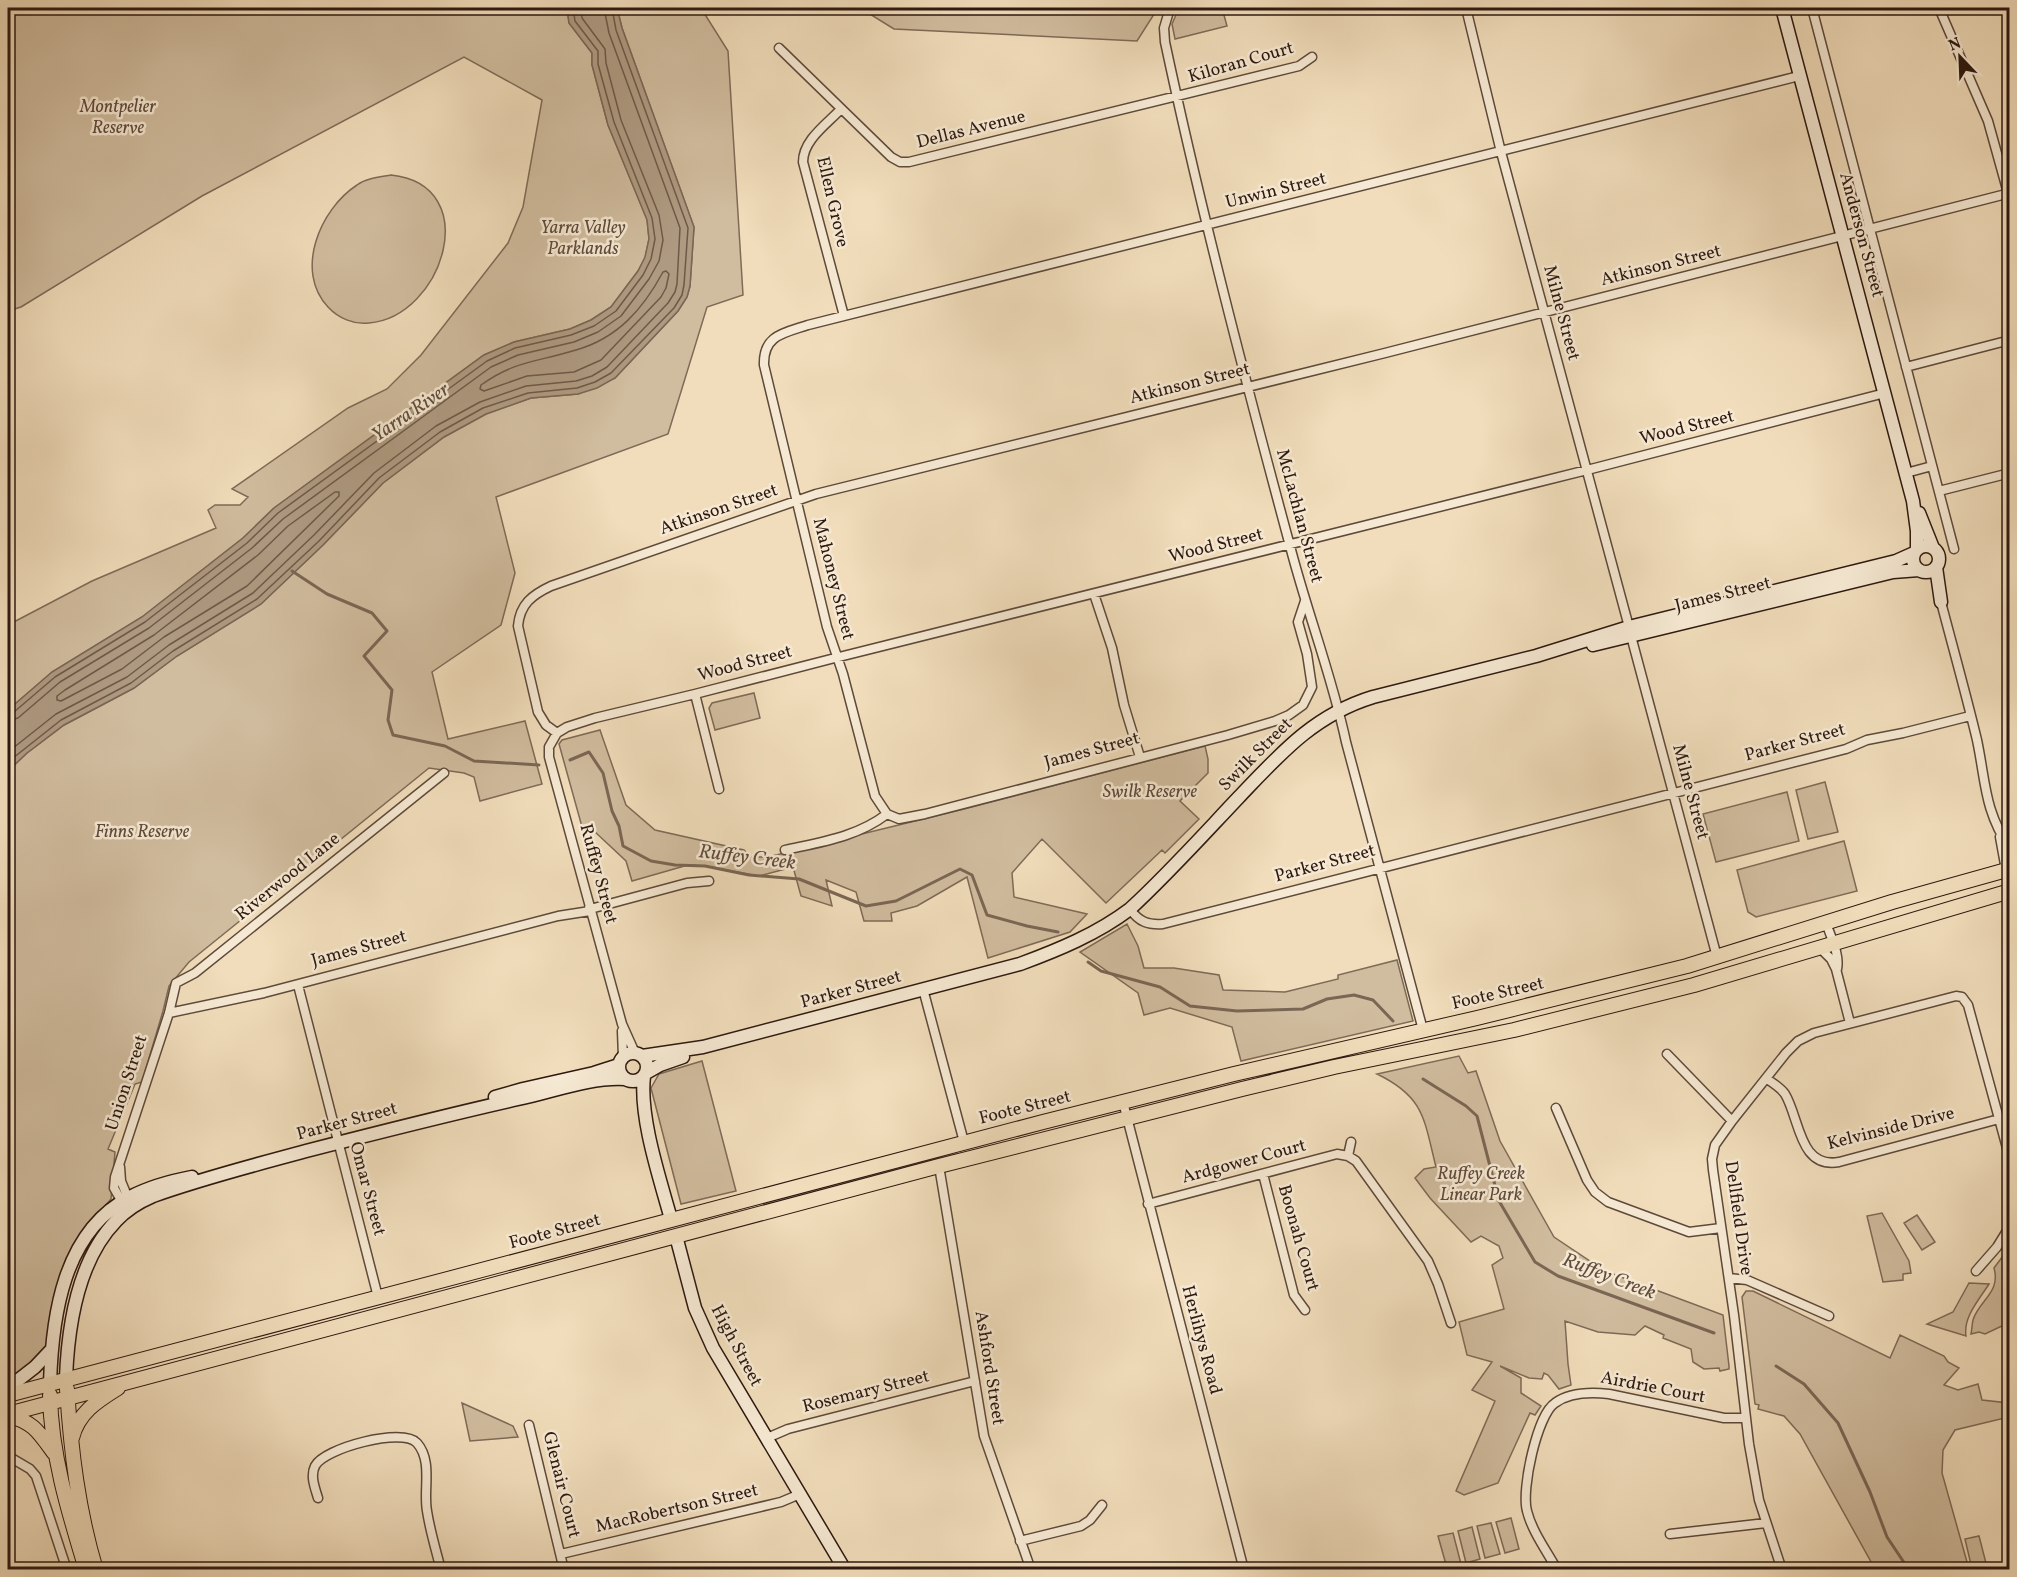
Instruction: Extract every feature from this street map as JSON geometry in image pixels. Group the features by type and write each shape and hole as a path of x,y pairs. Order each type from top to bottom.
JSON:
{"main road":[{"name":"Anderson Street","path":"1782,8 1913,501 1917,531 1916,552"},
{"name":"Anderson Street","path":"1913,501 1933,548"},
{"path":"1925,546 1933,548 1939,559 1936,567 1941,602 1913,561 1916,552 1925,546"},
{"name":"James Street","path":"1338,710 1373,697 1851,577 1903,559 1916,552"},
{"path":"1921,571 1930,571 1936,567"},
{"name":"James Street","path":"1851,577 1921,571"},
{"name":"Swilk Street","path":"1130,909 1284,751 1310,727 1338,710"},
{"name":"Foote Street","path":"8,1395 964,1142 1614,984 1717,957 1954,885 2008,872"},
{"path":"1954,885 1960,906"},
{"name":"Foote Street","path":"8,1414 1127,1118 1300,1075 1514,1030 1723,977 2010,891"},
{"name":"Parker Street","path":"639,1055 703,1047 1020,964 1056,951 1118,918 1130,909"},
{"path":"1717,957 1723,977"},
{"path":"1423,1030 1427,1048"},
{"name":"Parker Street","path":"645,1075 660,1065 703,1047"},
{"path":"639,1055 647,1064 645,1075 635,1082 626,1080 620,1073 621,1061 639,1055"},
{"name":"Parker Street","path":"443,1115 523,1089 594,1073 621,1061"},
{"name":"High Street","path":"645,1075 643,1093 645,1118 689,1288 703,1328 712,1348 845,1569"},
{"name":"Parker Street","path":"127,1203 261,1163 443,1115 593,1082 626,1080"},
{"name":"High Street","path":"626,1080 645,1118"},
{"path":"86,1569 66,1504 56,1454 50,1403 51,1350 63,1286 75,1255 90,1228 127,1203"},
{"path":"96,1569 81,1514 71,1451 66,1378 71,1322 78,1291 102,1239 127,1203"},
{"path":"8,1388 35,1367 51,1350"},
{"path":"71,1451 75,1427 84,1413 92,1405 127,1382"},
{"path":"8,1414 33,1426 56,1454"}],"street":[{"name":"McLachlan Street","path":"1170,8 1164,28 1165,42 1207,226 1289,544 1338,710 1423,1030"},
{"name":"Milne Street","path":"1466,8 1501,152 1717,957"},
{"name":"Anderson Street","path":"1812,8 1954,549"},
{"path":"1939,8 1988,121 2009,193"},
{"name":"Dellas Avenue","path":"779,48 891,157 900,162 909,162 1176,96"},
{"name":"Kiloran Court","path":"1176,96 1299,66 1312,57"},
{"name":"Unwin Street","path":"766,347 771,340 785,333 844,316 1799,76"},
{"name":"Ellen Grove","path":"842,109 807,145 803,153 803,162 844,316"},
{"name":"Atkinson Street","path":"557,733 546,725 538,712 520,637 519,615 530,598 561,583 816,494 1248,387 2009,193"},
{"path":"1906,367 2010,340"},
{"name":"Mahoney Street","path":"766,347 764,364 827,627 843,674 875,796 887,814"},
{"name":"Wood Street","path":"557,733 567,726 586,720 1587,471 1885,393"},
{"path":"1906,473 1932,466"},
{"path":"1939,492 2010,473"},
{"path":"1094,594 1112,648 1124,705 1140,757"},
{"name":"James Street","path":"887,814 892,818 909,818 1275,721 1300,708 1309,696 1312,687 1307,654 1298,622 1305,601"},
{"path":"1941,602 1977,741 1985,794 1999,834 2008,872"},
{"path":"695,694 719,789"},
{"name":"Parker Street","path":"1130,909 1138,920 1151,925 1163,924 1674,794 1846,749 1867,740 1970,716"},
{"name":"Ruffey Street","path":"557,733 549,747 549,757 622,1024 639,1055"},
{"name":"Riverwood Lane","path":"169,1013 176,983 195,973 444,773"},
{"path":"786,850 850,835 887,814"},
{"path":"1999,834 2010,849"},
{"name":"James Street","path":"169,1013 298,985 687,883 709,881"},
{"path":"1826,923 1838,962 1836,969"},
{"path":"1820,948 1831,959 1836,969 1850,1023"},
{"name":"Omar Street","path":"298,985 378,1297"},
{"path":"923,989 964,1142"},
{"name":"Dellfield Drive","path":"1782,1569 1757,1490 1712,1159 1715,1145 1786,1053 1798,1041 1814,1033 1951,997 1962,997 1968,1005 1999,1119"},
{"name":"Union Street","path":"127,1203 121,1180 120,1163 169,1013"},
{"name":"Ruffey Street","path":"621,1061 622,1024"},
{"path":"1667,1054 1732,1121"},
{"name":"Kelvinside Drive","path":"1767,1079 1784,1093 1809,1151 1822,1162 1839,1162 1999,1119"},
{"name":"Herlihys Road","path":"1123,1102 1244,1569"},
{"path":"1556,1108 1587,1180 1595,1192 1608,1202 1689,1232 1721,1228"},
{"path":"1999,1119 2010,1159"},
{"path":"1351,1142 1348,1156 1356,1161 1422,1251 1433,1272 1450,1323"},
{"name":"Ardgower Court","path":"1148,1204 1337,1154 1348,1156"},
{"name":"Ashford Street","path":"939,1166 987,1447 1031,1569"},
{"name":"Boonah Court","path":"1263,1174 1294,1294 1305,1310"},
{"path":"1976,1271 1996,1248 2010,1226"},
{"path":"1729,1278 1747,1280 1829,1316"},
{"name":"Rosemary Street","path":"766,1438 788,1429 975,1381"},
{"name":"Airdrie Court","path":"1556,1568 1530,1521 1525,1496 1526,1482 1540,1426 1554,1403 1581,1393 1609,1394 1724,1418 1746,1418"},
{"name":"Glenair Court","path":"529,1425 564,1569"},
{"path":"318,1498 313,1472 314,1467 321,1460 351,1446 378,1439 403,1436 412,1439 422,1451 426,1470 426,1504 441,1569"},
{"path":"10,1457 30,1469 36,1476 67,1569"},
{"name":"MacRobertson Street","path":"561,1554 782,1502 800,1494"},
{"path":"1020,1541 1081,1526 1088,1522 1102,1505"},
{"path":"1670,1534 1766,1523"}],"green space":[{"name":"Montpelier Reserve","path":"8,8 567,8 569,23 592,53 592,65 608,125 647,219 649,239 645,258 638,271 611,307 591,320 570,329 514,342 484,355 274,508 243,538 142,617 52,672 8,710 8,625 92,581 216,528 208,510 215,505 240,505 248,497 232,489 348,408 387,389 421,355 508,243 523,207 542,100 464,57 202,196 21,307 8,311"},
{"name":"Finns Reserve","path":"617,8 701,8 728,51 743,295 707,307 668,434 496,497 515,573 501,625 432,672 448,739 525,721 542,784 480,801 474,777 464,773 429,768 189,962 169,986 142,1082 135,1084 108,1149 115,1152 111,1199 84,1231 46,1348 22,1372 8,1381 8,771 27,753 64,725 134,688 177,656 261,604 383,483 444,437 486,414 531,398 578,394 615,378 678,311 687,297 690,286 694,227 622,28"},
{"path":"860,8 1158,8 1137,41 894,29"},
{"path":"1179,8 1222,8 1227,26 1175,39 1172,24"},
{"path":"391,175 420,184 438,202 445,225 443,250 433,276 417,299 395,315 369,323 352,322 332,311 318,292 313,276 312,259 316,241 332,209 344,196 365,181"},
{"path":"754,693 760,718 715,730 709,708 712,703"},
{"name":"Swilk Reserve","path":"600,730 626,805 655,830 744,850 750,857 768,857 1205,746 1208,773 1180,801 1199,819 1165,853 1162,850 1106,903 1042,839 1012,873 1014,897 1087,914 1070,932 988,958 967,877 917,906 891,913 892,921 864,921 856,892 826,880 832,906 801,896 793,867 759,876 688,865 632,881 626,861 594,831 584,834 559,744 562,740"},
{"path":"1825,782 1838,832 1808,839 1796,790"},
{"path":"1787,792 1799,841 1716,862 1703,814"},
{"path":"1844,841 1857,891 1756,917 1748,912 1737,870"},
{"path":"1127,924 1138,946 1144,968 1174,968 1219,975 1223,990 1285,992 1338,979 1338,975 1397,960 1413,1021 1241,1061 1232,1027 1170,1008 1144,1015 1138,993 1080,952"},
{"name":"Ruffey Creek Linear Park","path":"1459,1056 1468,1073 1476,1071 1500,1141 1554,1237 1605,1271 1723,1315 1729,1366 1729,1369 1720,1371 1719,1368 1704,1369 1693,1362 1691,1349 1663,1338 1664,1335 1645,1326 1635,1335 1598,1332 1565,1321 1571,1385 1559,1389 1544,1373 1542,1379 1529,1378 1500,1366 1521,1378 1521,1393 1541,1406 1535,1415 1530,1413 1498,1483 1464,1495 1456,1491 1495,1401 1472,1390 1492,1362 1467,1355 1459,1322 1504,1309 1492,1265 1503,1258 1499,1246 1481,1236 1471,1242 1430,1198 1415,1178 1424,1169 1436,1167 1425,1123 1414,1101 1393,1083 1377,1074"},
{"path":"702,1061 736,1191 681,1204 651,1088 659,1074"},
{"path":"1882,1213 1909,1261 1911,1273 1903,1274 1903,1280 1883,1282 1867,1216"},
{"path":"1917,1215 1935,1242 1922,1250 1904,1223"},
{"path":"2003,1256 2009,1259 2008,1360 2003,1359 2004,1325 1985,1334 1979,1332 1971,1334 1976,1313 1995,1284 1994,1268"},
{"path":"1969,1283 1989,1284 1969,1315 1966,1336 1927,1324 1953,1312"},
{"path":"1746,1291 1753,1291 1890,1358 1900,1335 1944,1356 1948,1362 1959,1368 1944,1385 1958,1390 1978,1384 1982,1400 2009,1403 2009,1417 1955,1430 1943,1450 1942,1473 1969,1569 1875,1569 1800,1434 1784,1416 1758,1409 1759,1405 1755,1404 1742,1297"},
{"path":"462,1403 513,1426 518,1437 470,1441"},
{"path":"1511,1518 1519,1549 1505,1553 1496,1522"},
{"path":"1491,1523 1500,1554 1485,1558 1477,1526"},
{"path":"1472,1527 1480,1559 1466,1563 1458,1531"},
{"path":"1453,1533 1461,1564 1447,1568 1438,1536"},
{"path":"1979,1536 1987,1567 1972,1569 1965,1539"}],"water":[{"name":"Yarra River","path":"567,8 617,8 622,28 694,227 690,286 687,297 678,311 615,378 597,388 578,394 531,398 486,414 444,437 383,483 261,604 177,656 134,688 64,725 27,753 8,771 8,710 52,672 142,617 243,538 274,508 484,355 514,342 570,329 591,320 611,307 638,271 645,257 649,239 647,220 608,125 592,65 592,53 569,23"}],"waterway":[{"name":"Ruffey Creek","path":"292,571 327,594 372,613 387,631 364,656 392,690 388,720 393,735 445,746 474,761 539,765"},
{"name":"Ruffey Creek","path":"570,760 589,752 603,773 623,846 651,861 705,866 749,875 799,879 866,906 896,901 960,869 972,875 987,915 1058,932"},
{"name":"Ruffey Creek","path":"1088,962 1101,971 1160,987 1190,1006 1237,1011 1303,1009 1327,999 1354,995 1373,1000 1393,1021"},
{"name":"Ruffey Creek","path":"1423,1079 1466,1106 1477,1116 1499,1201 1535,1262 1558,1276 1714,1333"},
{"name":"Ruffey Creek","path":"1776,1366 1804,1384 1838,1423 1870,1492 1887,1537 1909,1570"}],"park label":[{"name":"Yarra Valley Parklands","path":"583,238"}]}
